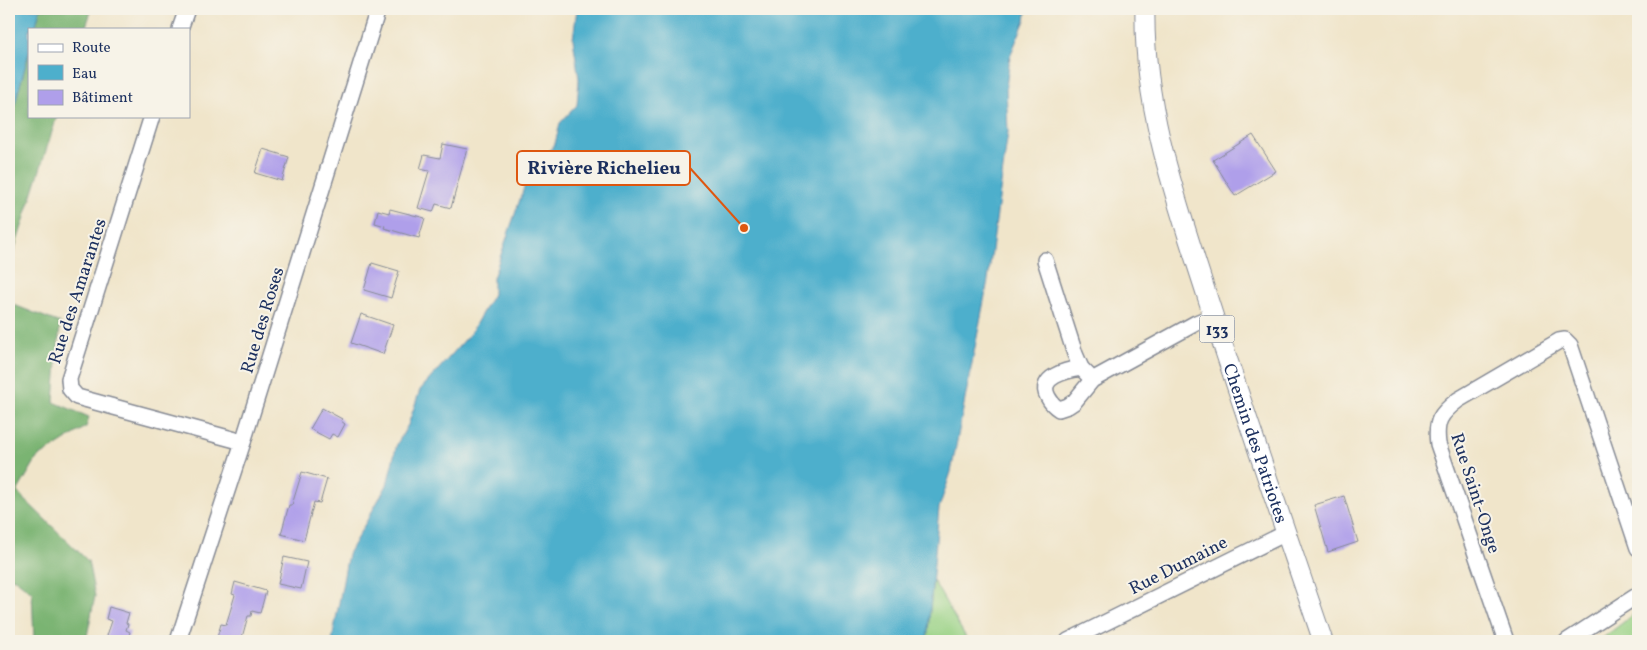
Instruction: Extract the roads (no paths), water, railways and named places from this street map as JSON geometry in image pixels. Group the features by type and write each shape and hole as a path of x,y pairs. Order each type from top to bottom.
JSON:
{"main road":[{"name":"Chemin des Patriotes","path":"1145,9 1147,60 1155,120 1165,164 1213,316 1323,641"}],"street":[{"path":"180,28 187,9"},
{"name":"Rue des Roses","path":"178,641 243,442 378,9"},
{"name":"Rue des Amarantes","path":"151,118 69,378 70,389 77,397 243,442"},
{"path":"1045,260 1075,354 1081,368 1092,380"},
{"path":"1081,368 1063,371 1051,378 1046,388 1050,401 1060,408 1068,406 1074,402 1092,380 1196,323 1213,316"},
{"name":"Rue Saint-Onge","path":"1506,641 1438,444 1436,432 1438,420 1445,410 1458,400 1559,341 1565,340 1570,345 1638,548"},
{"name":"Rue Dumaine","path":"1068,641 1089,636 1286,532"},
{"path":"1567,641 1638,595"}],"water":[{"path":"9,9 40,9 35,28 28,28 28,56 9,126"},
{"path":"577,9 1027,9 1025,20 1010,56 1006,87 1008,132 988,280 951,472 939,508 927,641 332,641 348,554 387,485 397,444 408,425 420,390 470,334 493,294 493,278 527,179 555,144 560,123 577,105 579,79 573,39"}],"place":[{"name":"Rivière Richelieu","path":"744,228"}]}
